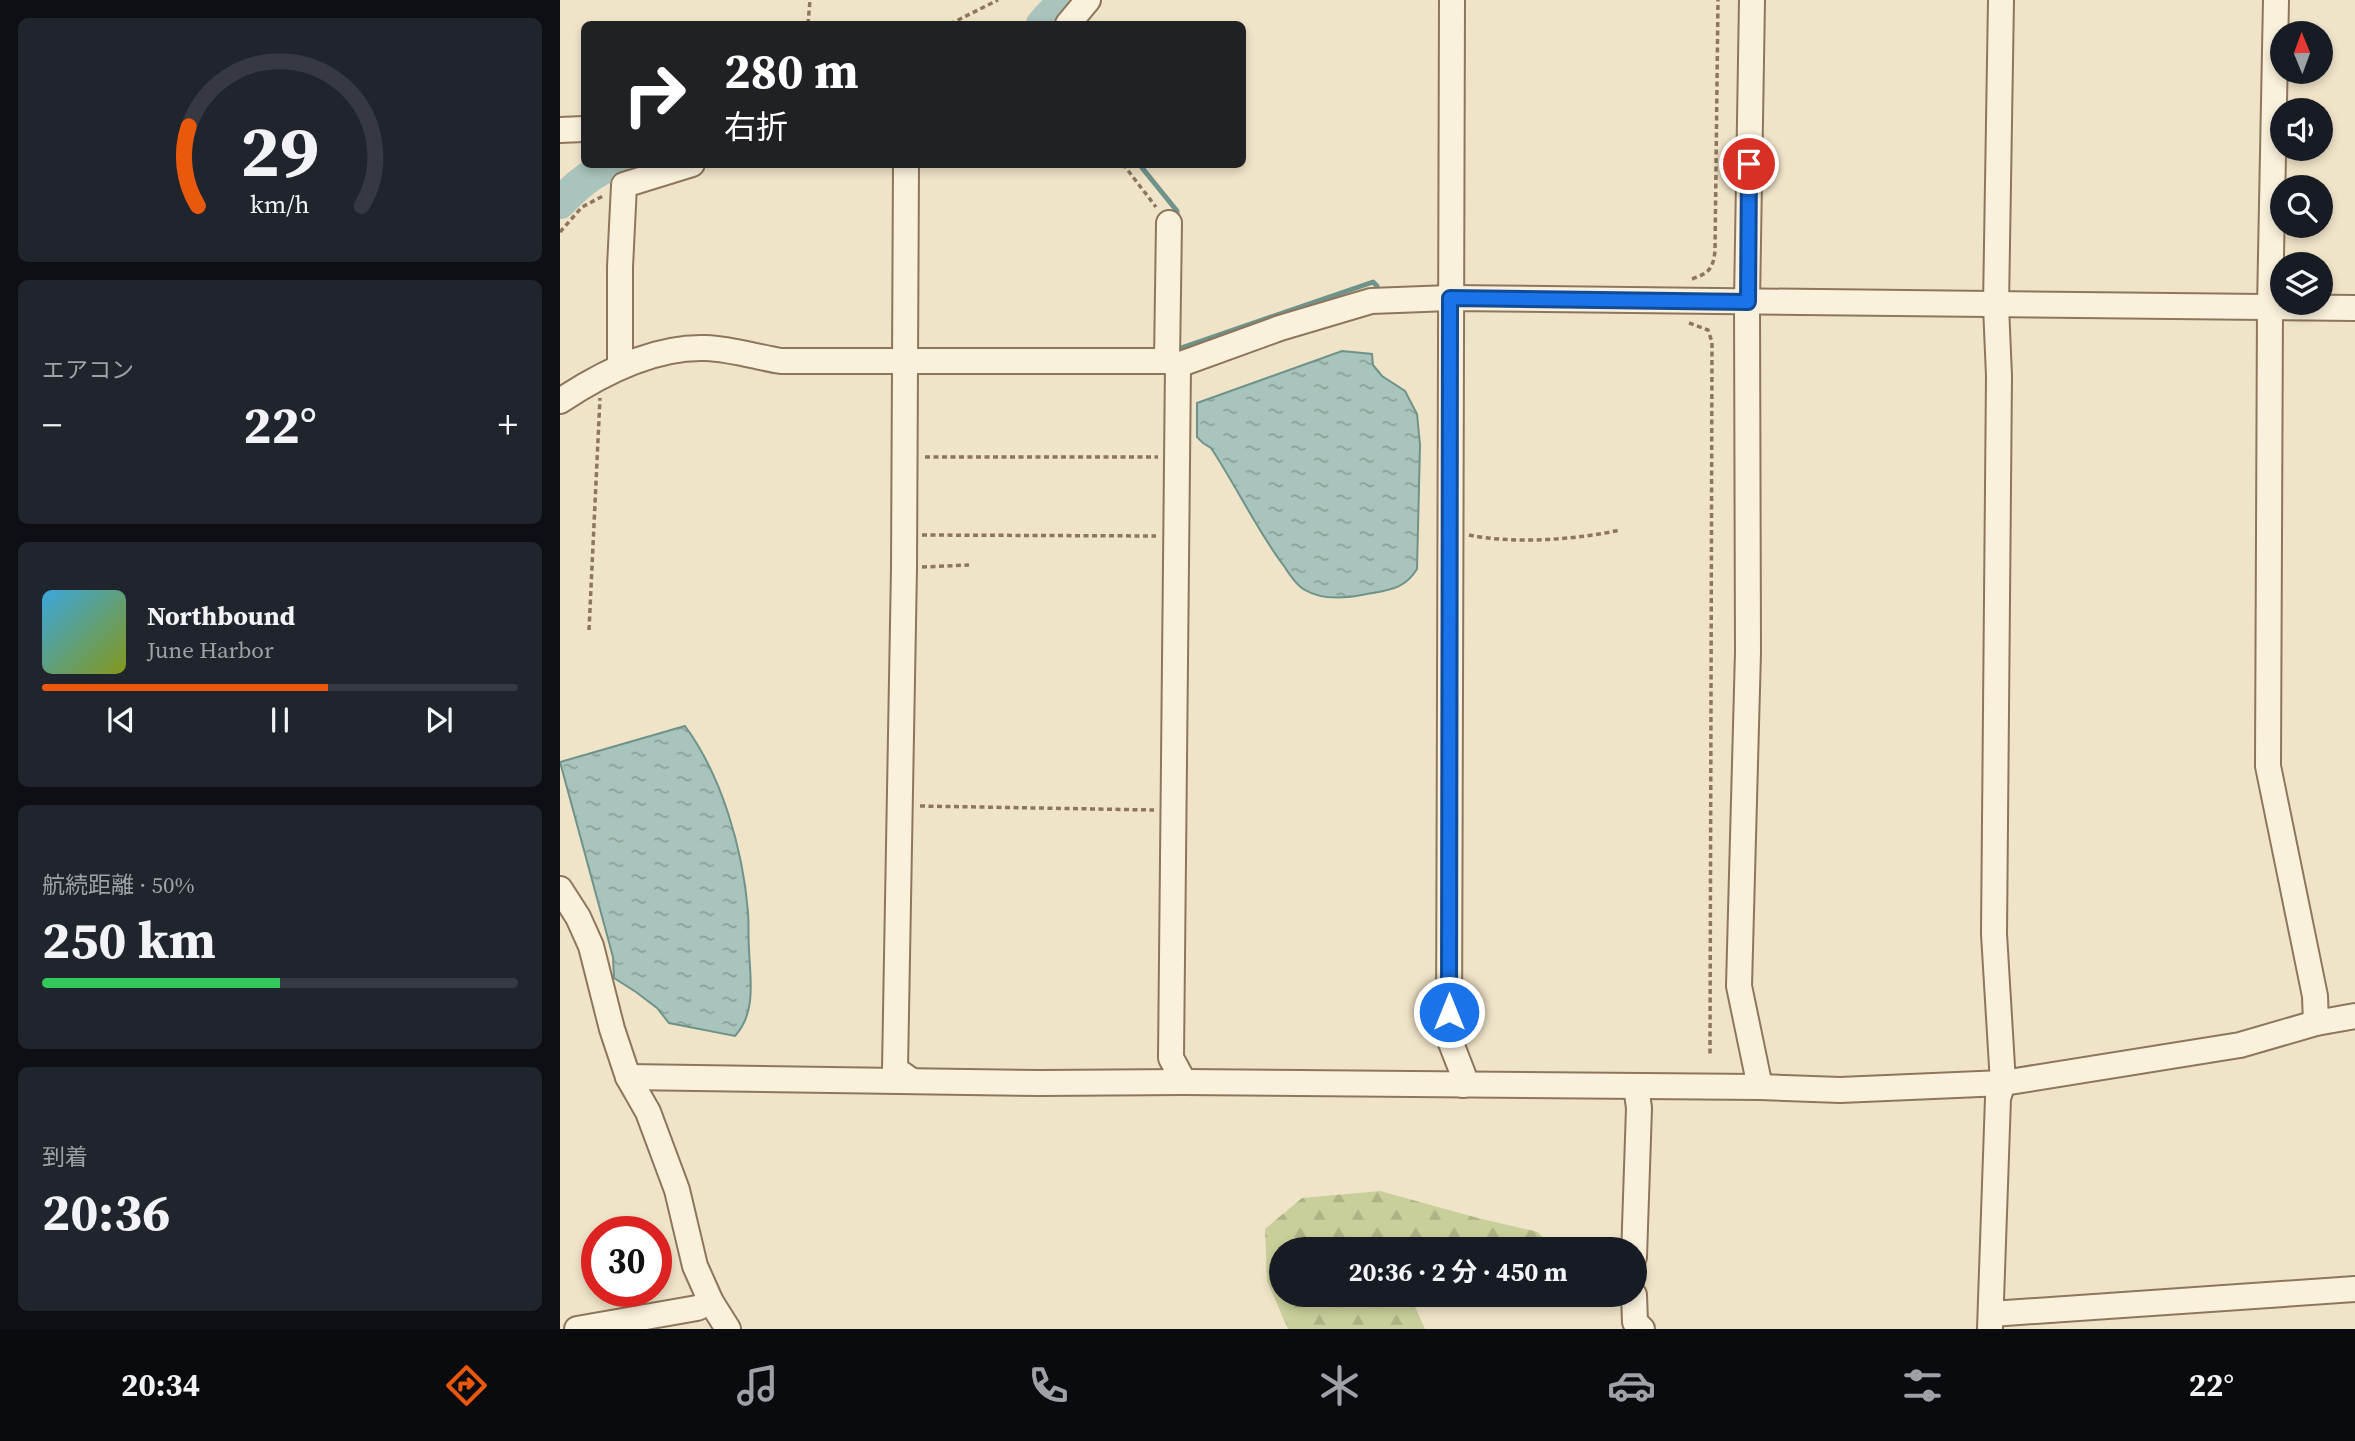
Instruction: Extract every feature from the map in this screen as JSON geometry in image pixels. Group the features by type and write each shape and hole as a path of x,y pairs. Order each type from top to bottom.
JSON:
{"street":[{"path":"1070,21 1088,0"},
{"path":"1452,0 1449,1038 1463,1074 1463,1085"},
{"path":"1752,0 1748,302 1748,652 1739,986 1760,1087"},
{"path":"2001,0 1996,306 1999,376 1994,934 2003,1083 1998,1098 1990,1322 2355,1289"},
{"path":"2271,252 2276,0"},
{"path":"560,130 581,129"},
{"path":"620,367 620,267 624,185 679,168"},
{"path":"906,168 904,568 895,1069 912,1081"},
{"path":"1168,223 1178,457 1171,1058 1184,1082"},
{"path":"560,401 620,367 674,350 705,348 732,350 781,361 1173,363 1371,301 1450,298 2270,307 2268,766 2315,996 2316,1023"},
{"path":"2333,308 2355,308"},
{"path":"560,889 578,917 591,946 612,1029 628,1077 654,1126 680,1201 695,1266 711,1302 728,1329"},
{"path":"628,1077 1040,1083 1760,1087 1840,1090 2003,1083 2240,1045 2316,1023 2355,1016"},
{"path":"1635,1237 1639,1108 1636,1086"},
{"path":"577,1329 696,1308 711,1302"},
{"path":"1634,1307 1635,1322 1642,1329"}],"path":[{"path":"808,21 810,0"},
{"path":"956,21 998,0"},
{"path":"1681,281 1707,274 1713,266 1717,0"},
{"path":"1126,168 1168,223"},
{"path":"560,232 582,207 624,185"},
{"path":"1688,322 1707,330 1712,342 1713,364 1710,1055"},
{"path":"589,630 600,394 595,379"},
{"path":"905,457 1178,457"},
{"path":"1450,530 1482,538 1505,539 1567,538 1619,530"},
{"path":"904,535 1176,536"},
{"path":"904,568 969,565"},
{"path":"900,807 1174,810"}],"green space":[{"path":"1380,1191 1538,1232 1542,1237 1269,1237 1269,1286 1265,1229 1302,1198"},
{"path":"1278,1307 1415,1307 1425,1329 1288,1329"}],"water":[{"path":"1342,351 1372,354 1373,365 1382,376 1405,391 1417,414 1420,445 1417,569 1407,581 1396,588 1336,598 1312,593 1302,588 1291,576 1264,537 1211,448 1197,437 1197,403"},
{"path":"685,726 710,767 720,790 736,839 745,888 751,994 747,1016 735,1036 669,1023 657,1008 614,978 613,957 560,762"}],"waterway":[{"path":"1045,21 1064,0"},
{"path":"560,203 585,180 605,168"},
{"path":"1142,168 1177,211 1177,222"},
{"path":"1178,343 1178,349 1373,282 1377,286"}],"route":[{"path":"1449,1012 1450,298 1748,302 1749,164"}]}
